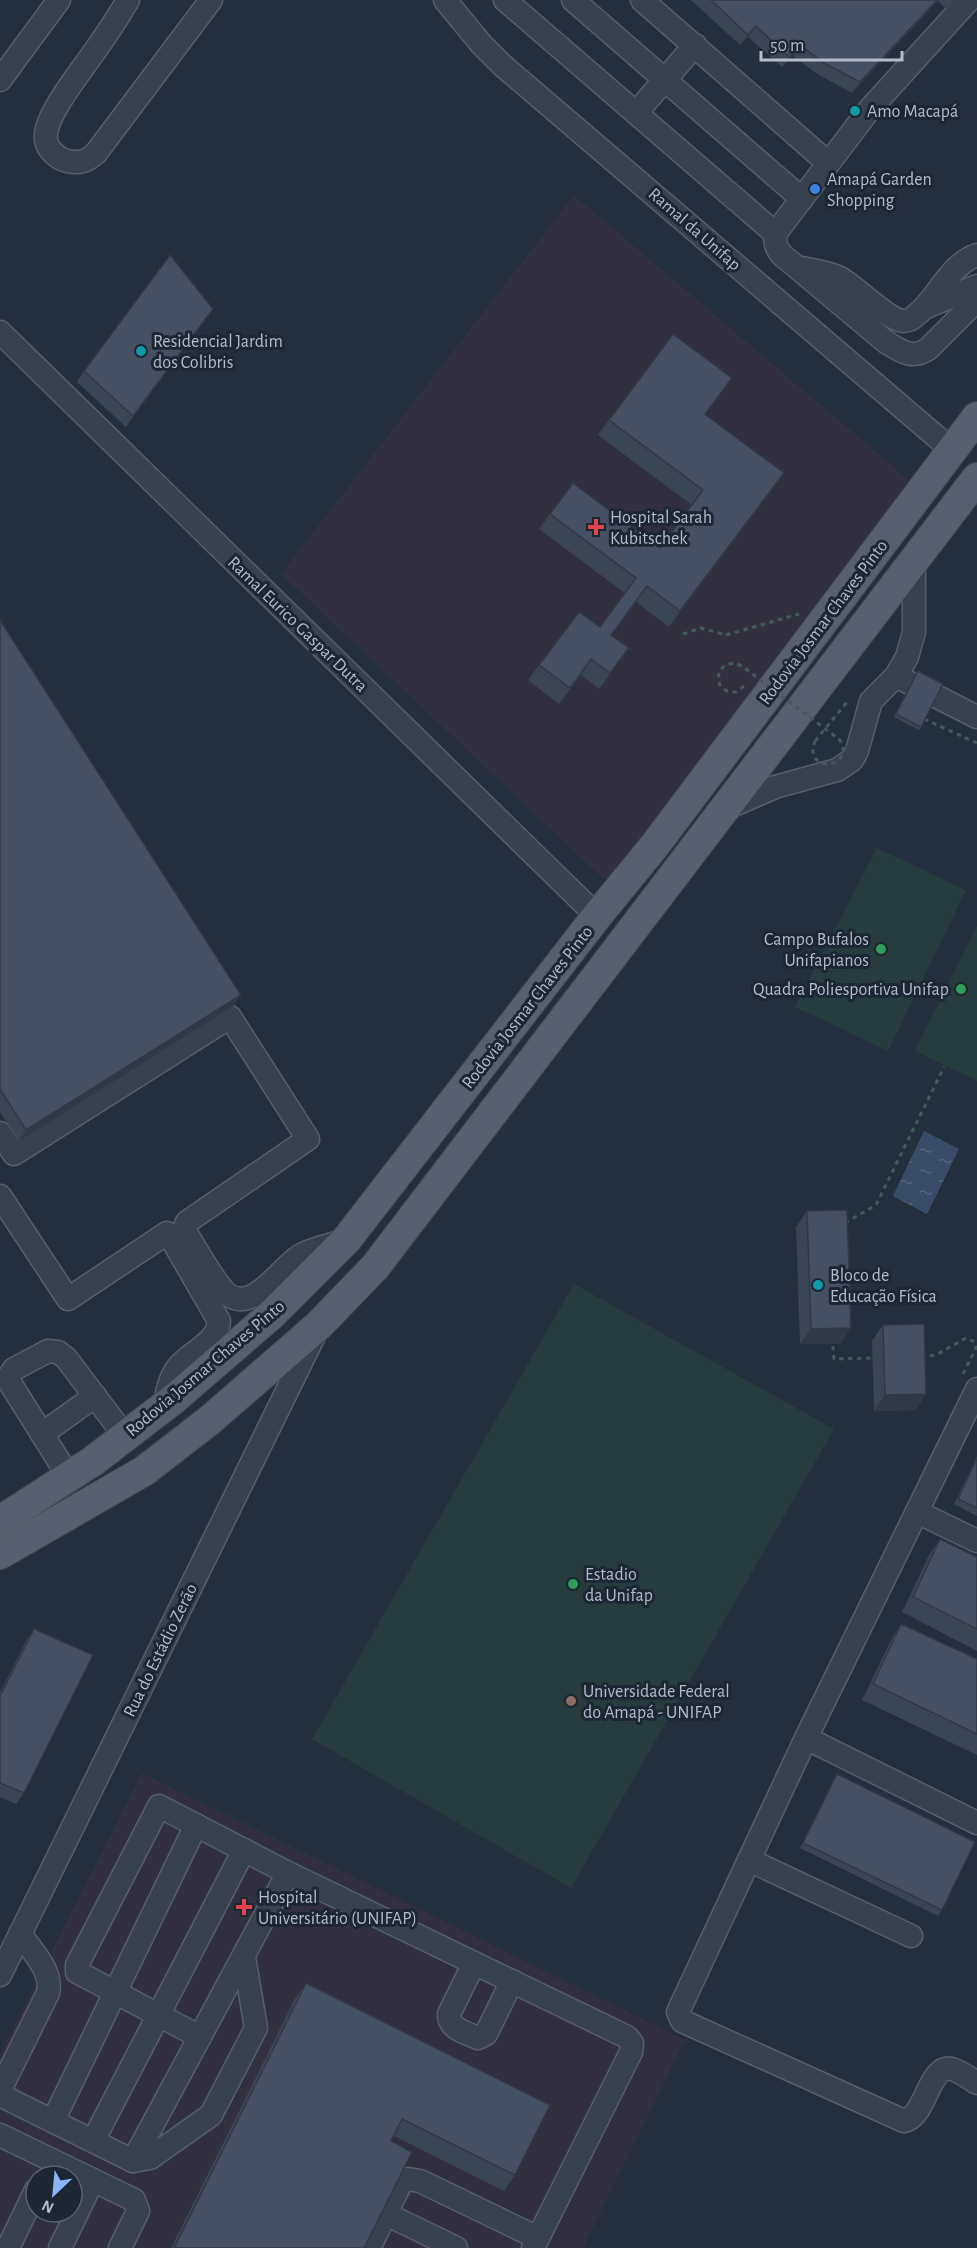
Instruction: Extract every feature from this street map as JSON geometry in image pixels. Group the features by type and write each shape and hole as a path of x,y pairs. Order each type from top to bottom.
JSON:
{"main road":[{"name":"Rodovia Josmar Chaves Pinto","path":"0,1521 69,1477 164,1407 271,1315 347,1239 597,916 656,845 977,417"},
{"name":"Rodovia Josmar Chaves Pinto","path":"0,1554 144,1471 210,1420 319,1325 375,1267 977,478"}],"street":[{"path":"0,80 59,0"},
{"path":"128,0 63,96 49,123 45,135 47,144 62,159 75,163 87,161 96,153 211,0"},
{"name":"Ramal da Unifap","path":"446,0 482,45 502,64 952,450"},
{"path":"505,0 776,234"},
{"path":"573,0 802,199"},
{"path":"642,0 828,163"},
{"path":"969,0 869,110 776,234 776,248 886,342 912,355 928,350 977,300"},
{"path":"636,113 695,45"},
{"path":"795,266 838,278 892,317 903,321 909,320 923,308 955,269 977,255"},
{"path":"923,308 977,286"},
{"name":"Ramal Eurico Gaspar Dutra","path":"0,332 597,916"},
{"path":"724,810 775,787 837,770 852,759 857,751 871,701 896,676 907,657 914,632 914,560"},
{"path":"896,676 977,717"},
{"path":"0,1133 14,1154 230,1017 308,1139 187,1221 184,1227 186,1233 225,1292 237,1298 247,1298 257,1294 304,1253 347,1239"},
{"path":"0,1196 68,1299 167,1233 171,1238 219,1321 215,1335 178,1367 170,1380 164,1407"},
{"name":"Rua do Estádio Zerão","path":"0,1975 319,1325"},
{"path":"69,1477 10,1383 10,1375 14,1369 48,1351 58,1352 66,1358 125,1436"},
{"path":"977,1389 806,1738 678,2012 682,2021 904,2121 909,2120 918,2111 938,2073 945,2069 952,2069 977,2083"},
{"path":"42,1434 95,1396"},
{"path":"917,1512 977,1540"},
{"path":"806,1738 977,1823"},
{"path":"200,2037 77,1972 77,1965 159,1806 288,1873 627,2037 632,2043 631,2052 536,2243 420,2181 408,2179 401,2183 369,2248"},
{"path":"53,2121 196,1825"},
{"path":"93,2141 244,1850"},
{"path":"749,1860 910,1936"},
{"path":"133,2160 288,1873"},
{"path":"0,2090 50,1985 47,1974 20,1934"},
{"path":"0,2095 133,2160 150,2158 211,2115 256,2028 244,1957"},
{"path":"474,1963 448,2020 453,2026 478,2038 486,2034 512,1981"},
{"path":"0,2135 41,2164"},
{"path":"84,2178 134,2200 137,2205 138,2211 120,2248"},
{"path":"60,2248 93,2180"},
{"path":"386,2214 456,2248"},
{"path":"8,2248 24,2215"}],"path":[{"path":"683,634 701,628 726,635 806,612 799,620"},
{"path":"744,686 736,692 722,688 718,680 720,670 732,663 742,666 840,740 843,750 840,759 826,765 817,760 813,751 815,741"},
{"path":"751,678 758,669"},
{"path":"838,1227 876,1205 944,1067"},
{"path":"914,1357 936,1355 966,1338 977,1343"},
{"path":"833,1346 834,1359 871,1358"}],"shaded area":[{"name":"Hospital Sarah Kubitschek","path":"574,195 909,480 613,888 281,574"},
{"name":"Hospital Universitário (UNIFAP)","path":"142,1773 685,2040 583,2248 0,2248 0,2053"}],"green space":[{"name":"Campo Bufalos Unifapianos","path":"877,848 966,890 888,1051 795,1007"},
{"name":"Quadra Poliesportiva Unifap","path":"977,926 977,1081 915,1051"},
{"name":"Estadio da Unifap","path":"574,1284 834,1429 571,1888 312,1739"}],"water":[{"path":"924,1131 959,1149 927,1214 893,1196"}],"building":[{"path":"711,0 937,0 860,82 824,63 800,45 789,57 756,26 748,35"},
{"name":"Residencial Jardim dos Colibris","path":"170,255 213,309 133,416 84,371"},
{"path":"673,334 732,378 705,414 784,473 680,611 647,586 611,635 629,648 610,673 591,659 570,688 539,665 579,612 600,627 636,578 550,514 573,483 660,548 703,490 609,420"},
{"path":"0,620 241,995 26,1130 0,1089"},
{"path":"918,671 943,684 921,727 896,714"},
{"name":"Bloco de Educação Física","path":"847,1210 851,1328 811,1329 807,1211"},
{"path":"924,1324 926,1394 885,1395 883,1325"},
{"path":"977,1458 977,1508 958,1499"},
{"path":"940,1539 977,1557 977,1629 913,1597"},
{"path":"901,1624 977,1659 977,1734 873,1684"},
{"path":"34,1629 93,1655 24,1793 0,1783 0,1696"},
{"path":"837,1774 975,1842 942,1910 803,1843"},
{"path":"306,1983 550,2105 515,2175 402,2119 391,2141 412,2152 364,2248 174,2248"}],"place":[{"name":"Amo Macapá","path":"855,111"},
{"name":"Amapá Garden Shopping","path":"815,189"},
{"name":"Residencial Jardim dos Colibris","path":"141,351"},
{"name":"Hospital Sarah Kubitschek","path":"596,527"},
{"name":"Campo Bufalos Unifapianos","path":"881,949"},
{"name":"Quadra Poliesportiva Unifap","path":"961,989"},
{"name":"Bloco de Educação Física","path":"818,1285"},
{"name":"Estadio da Unifap","path":"573,1584"},
{"name":"Universidade Federal do Amapá - UNIFAP","path":"571,1701"},
{"name":"Hospital Universitário (UNIFAP)","path":"244,1907"}]}
